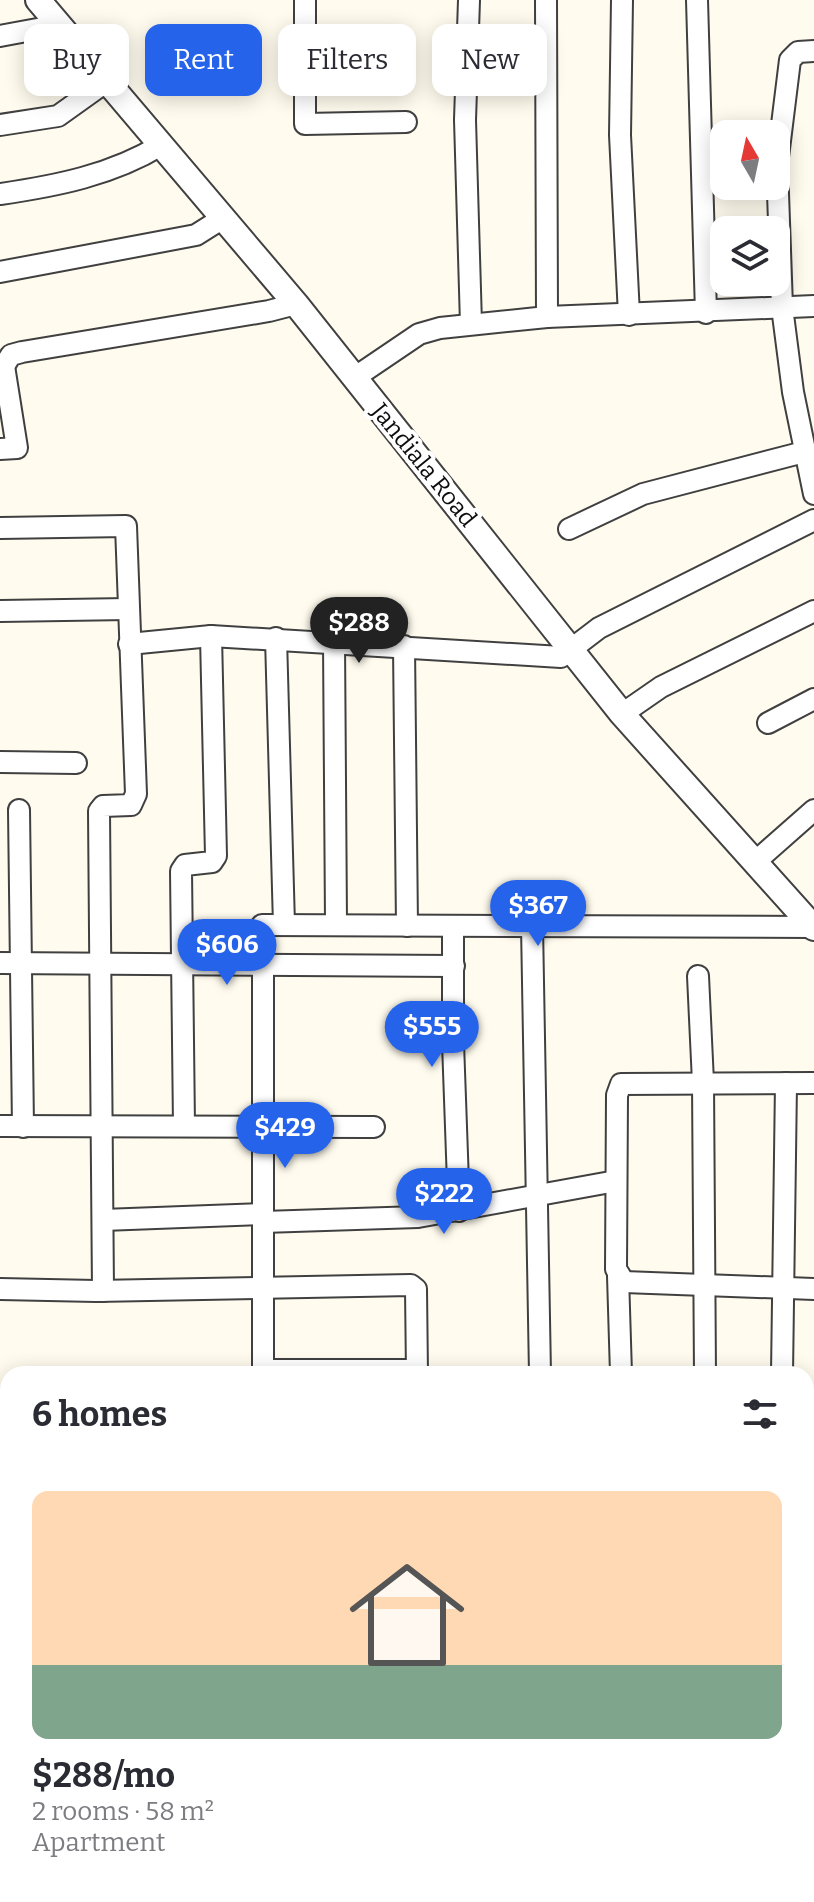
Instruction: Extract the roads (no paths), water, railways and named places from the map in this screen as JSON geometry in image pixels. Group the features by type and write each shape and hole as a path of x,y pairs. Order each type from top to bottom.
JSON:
{"street":[{"name":"Jandiala Road","path":"38,0 58,24"},
{"path":"305,0 305,124 406,122"},
{"path":"469,0 465,120 471,324"},
{"path":"546,0 547,317"},
{"path":"622,0 620,135 629,315"},
{"path":"697,0 706,313"},
{"path":"0,36 24,32"},
{"path":"814,51 792,56 777,165 782,307 804,452 814,494"},
{"path":"0,125 58,116 86,96"},
{"name":"Jandiala Road","path":"120,96 296,304 622,714 814,928"},
{"path":"0,194 50,187 99,173 139,159 161,145"},
{"path":"0,272 196,235 223,218"},
{"path":"0,449 17,448 2,366 11,355 254,314 296,304"},
{"path":"354,378 419,334 471,324 547,317 706,313 814,306"},
{"path":"569,529 643,494 804,452"},
{"path":"129,644 211,636 561,657 599,628 814,520"},
{"path":"0,528 126,526 136,794 131,805 103,806 99,811 103,1291"},
{"path":"0,611 128,609"},
{"path":"622,714 661,687 814,611"},
{"path":"184,1126 181,871 185,865 212,862 216,856 211,636"},
{"path":"276,638 284,925"},
{"path":"334,641 336,923"},
{"path":"404,646 407,926"},
{"path":"768,723 814,699"},
{"path":"0,762 76,763"},
{"path":"19,810 10,963 23,1127"},
{"path":"755,862 814,810"},
{"path":"262,925 336,923 814,928"},
{"path":"453,926 453,1043 459,1211"},
{"path":"532,926 540,1366"},
{"path":"10,963 454,966"},
{"path":"263,966 263,1366"},
{"path":"698,976 703,1082 705,1366"},
{"path":"782,1366 786,1083"},
{"path":"621,1366 616,1181 617,1095 621,1084 814,1083"},
{"path":"0,1126 374,1127"},
{"path":"103,1220 418,1217 616,1181"},
{"path":"618,1276 624,1282 637,1285 814,1289"},
{"path":"0,1289 103,1291 414,1286 417,1366"}]}
